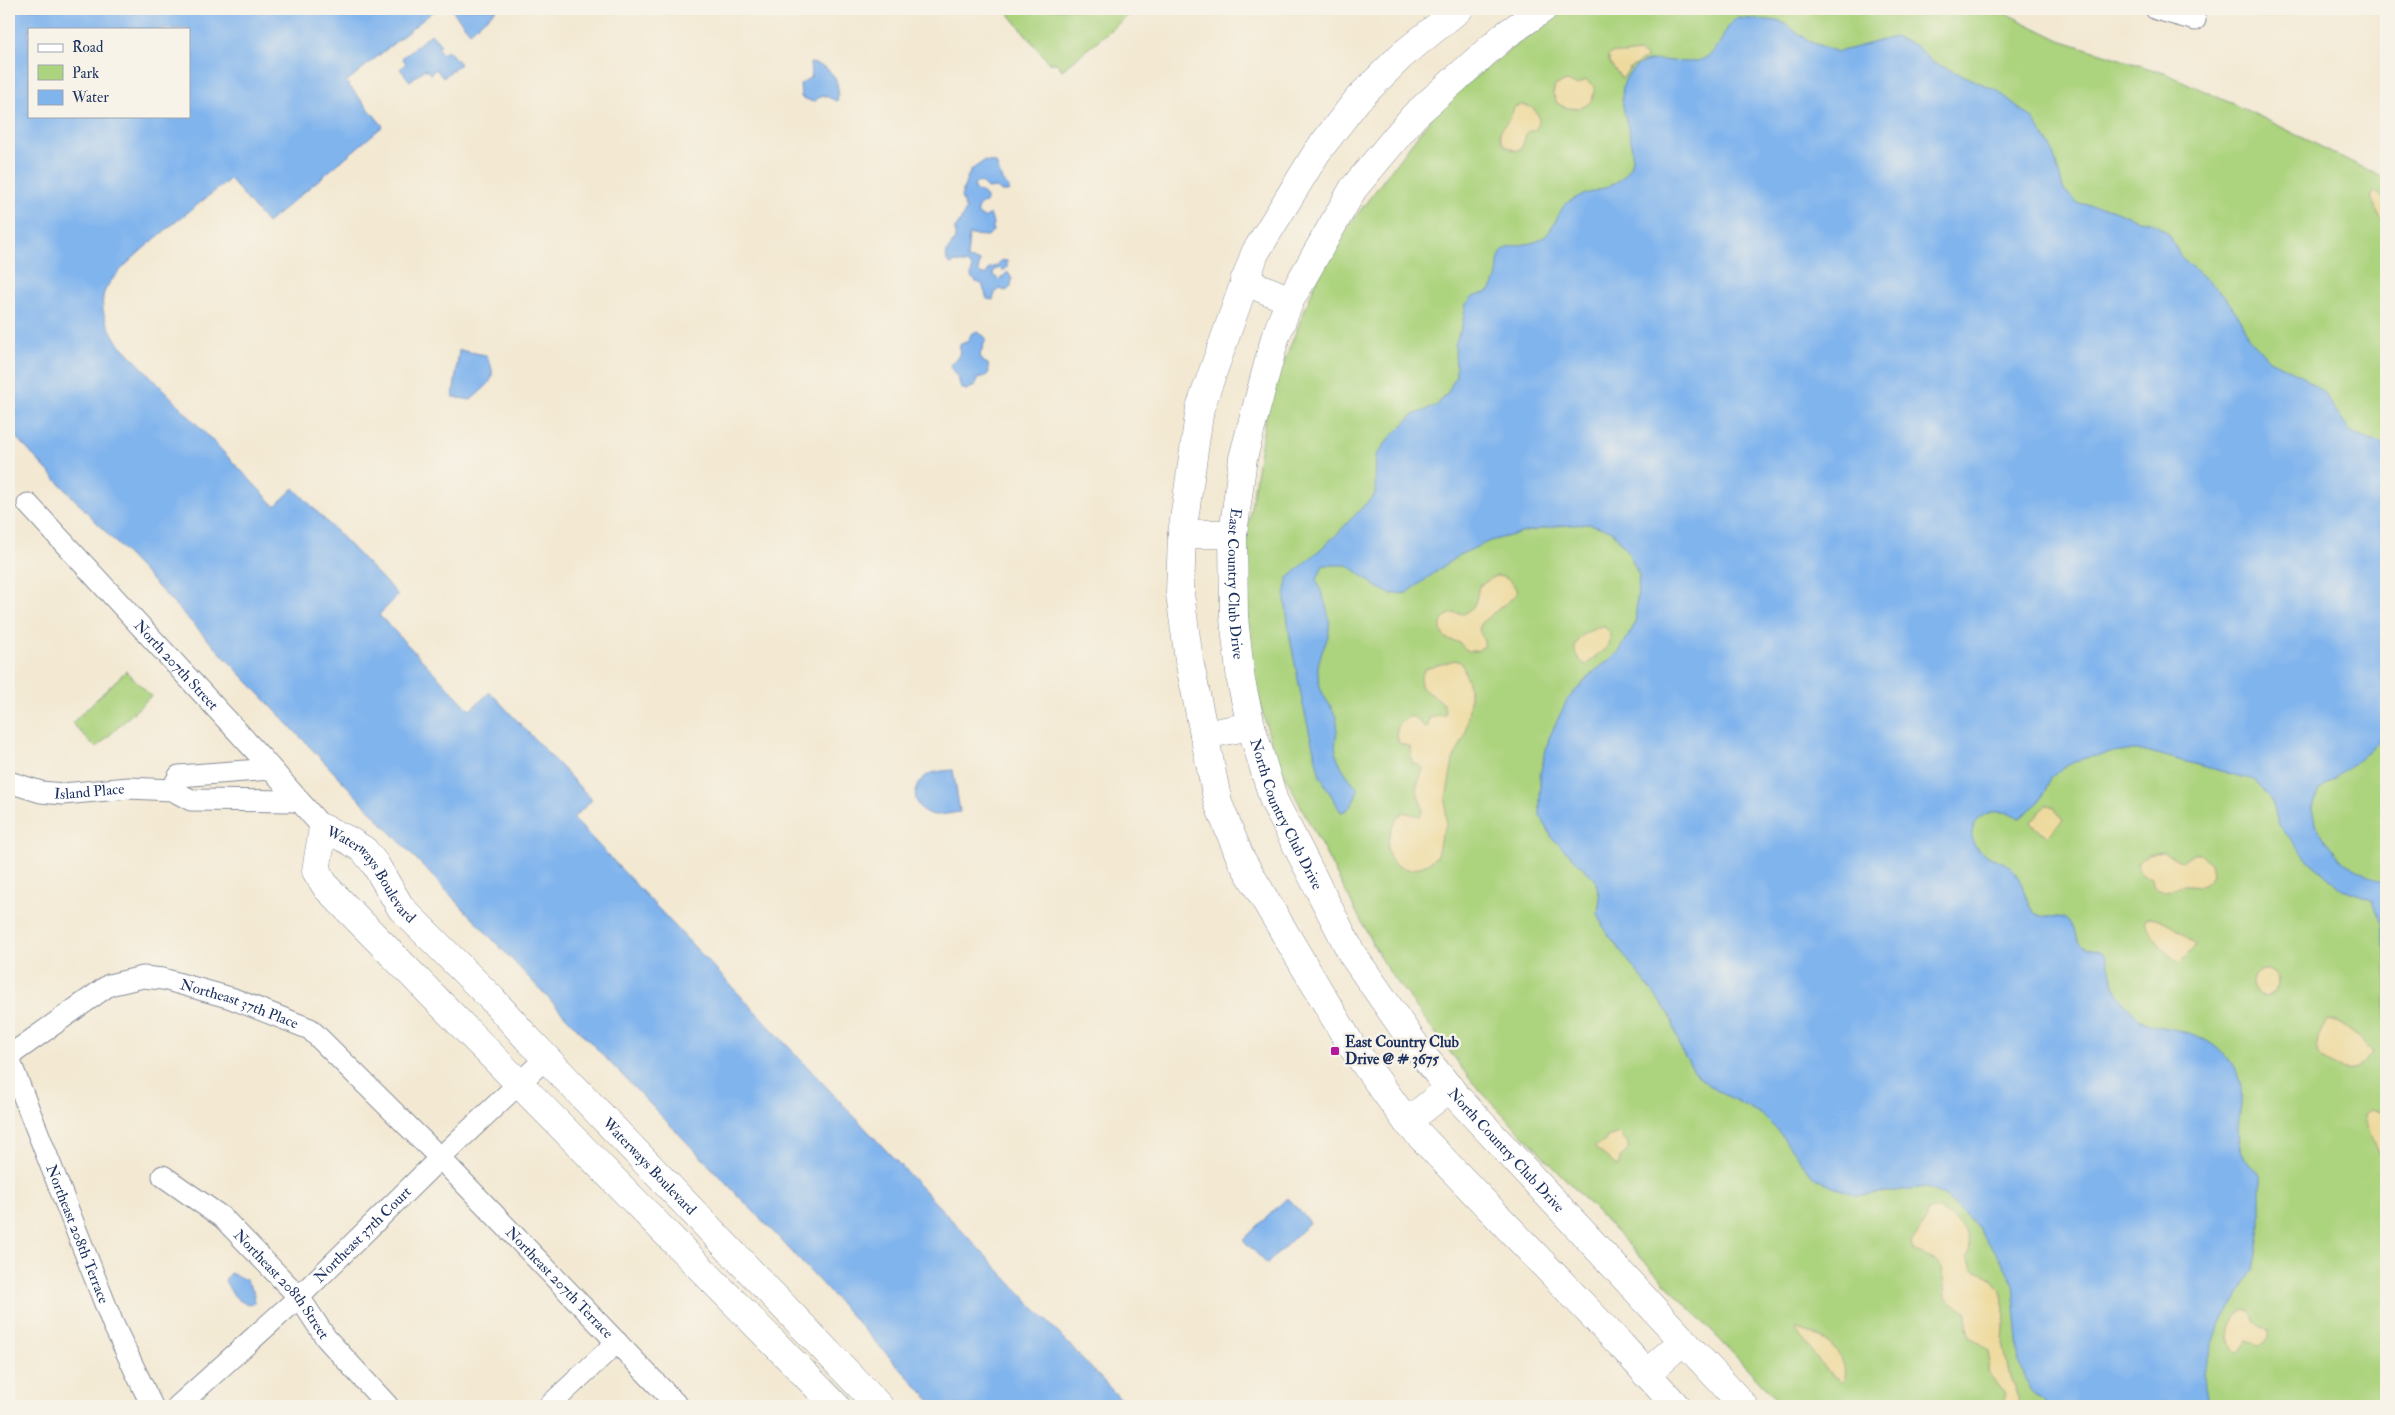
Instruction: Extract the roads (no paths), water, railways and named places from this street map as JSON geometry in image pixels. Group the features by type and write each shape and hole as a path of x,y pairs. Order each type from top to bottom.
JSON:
{"street":[{"path":"1459,9 1395,62 1358,99 1316,152 1255,254 1200,408 1182,534 1180,594 1189,660 1218,803 1241,859 1351,1045 1407,1122 1621,1345 1676,1406"},
{"name":"East Country Club Drive","path":"1251,726 1241,681 1234,618 1233,534 1243,458 1275,338 1290,300 1353,189 1414,116 1504,36 1543,9"},
{"path":"2156,9 2195,20"},
{"path":"1244,281 1290,300"},
{"name":"North 207th Street","path":"28,504 271,769 322,828"},
{"path":"1182,534 1233,534"},
{"path":"1203,730 1251,726"},
{"name":"North Country Club Drive","path":"1251,726 1274,801 1343,938 1417,1048 1450,1088 1744,1406"},
{"path":"172,790 179,776 271,769"},
{"name":"Island Place","path":"9,782 41,792 63,794 129,788 172,790 191,800 298,801"},
{"name":"Waterways Boulevard","path":"836,1406 327,888 316,870 322,828 364,850 375,864 401,908 492,999 546,1058 879,1406"},
{"name":"Northeast 37th Place","path":"9,1058 109,985 143,977 163,979 231,998 310,1029 440,1158"},
{"name":"Northeast 208th Terrace","path":"9,1058 112,1324 152,1406"},
{"name":"Northeast 37th Court","path":"178,1406 299,1297 440,1158 521,1084 546,1058"},
{"path":"1407,1122 1450,1088"},
{"name":"Northeast 207th Terrace","path":"440,1158 678,1406"},
{"name":"Northeast 208th Street","path":"163,1176 223,1218 299,1297 326,1338 388,1406"},
{"path":"1646,1374 1683,1341"},
{"path":"549,1406 617,1342"}],"water":[{"path":"9,9 436,9 346,82 383,126 267,223 230,179 141,251 111,281 104,293 103,300 103,312 110,329 116,340 275,506 294,488 398,595 379,615 470,710 490,692 592,800 573,818 1127,1406 935,1406 780,1239 571,1022 9,430"},
{"path":"451,9 497,9 470,32"},
{"path":"1736,18 1780,21 1813,43 1838,52 1894,37 1915,45 1932,62 1998,91 2032,118 2051,146 2064,191 2078,203 2111,209 2138,220 2151,222 2169,234 2180,256 2223,294 2240,318 2248,337 2269,360 2301,375 2323,392 2350,431 2369,440 2386,444 2386,734 2361,758 2320,790 2312,809 2316,826 2341,861 2386,885 2386,951 2383,942 2383,924 2371,899 2340,888 2307,859 2279,825 2271,799 2254,780 2146,751 2120,751 2081,759 2062,768 2052,777 2039,802 2020,818 2002,812 1990,813 1979,819 1972,833 1972,839 1979,850 2006,864 2019,878 2034,913 2067,920 2083,945 2104,953 2117,990 2133,1013 2150,1024 2182,1031 2208,1041 2222,1052 2234,1068 2240,1082 2238,1134 2241,1148 2248,1162 2261,1176 2261,1228 2254,1270 2220,1324 2202,1375 2209,1406 2048,1406 2030,1390 2020,1364 2013,1284 2001,1260 1975,1224 1947,1198 1927,1187 1856,1196 1817,1179 1801,1162 1779,1132 1761,1114 1716,1090 1697,1076 1682,1052 1670,1015 1604,929 1598,913 1600,898 1595,879 1553,839 1540,815 1540,774 1549,738 1567,700 1591,674 1619,652 1635,624 1639,575 1627,550 1611,530 1589,524 1557,526 1490,541 1459,555 1407,593 1390,594 1377,587 1348,565 1323,565 1317,580 1327,608 1329,629 1321,654 1318,673 1320,687 1337,721 1335,745 1338,759 1358,789 1348,809 1341,812 1320,776 1303,705 1290,638 1285,599 1287,579 1334,537 1375,494 1376,456 1388,440 1413,415 1436,406 1447,394 1456,376 1455,344 1462,326 1466,304 1473,297 1490,291 1494,285 1499,258 1502,252 1511,247 1541,239 1550,231 1562,209 1570,201 1611,185 1624,176 1629,169 1632,145 1622,93 1625,81 1632,70 1640,64 1649,61 1687,62 1705,58 1719,45 1731,23"},
{"path":"431,34 441,45 438,48 442,54 448,50 460,64 443,78 436,69 430,74 425,69 410,81 400,69 406,63 402,58"},
{"path":"810,63 829,70 833,75 838,86 837,101 823,95 813,102 801,97 800,84 811,77"},
{"path":"984,161 996,163 1002,180 1009,187 1008,192 1001,192 997,188 987,189 980,182 975,184 974,188 976,191 982,192 986,198 986,203 981,204 977,209 978,214 984,218 990,214 993,231 988,236 969,235 967,259 980,261 978,271 982,275 987,274 989,268 996,266 1002,260 1007,261 1007,268 1003,271 1000,268 994,270 993,275 999,280 1008,272 1012,279 1011,287 1006,291 1000,289 995,293 993,300 987,299 982,284 976,282 971,277 972,268 969,264 955,262 951,265 947,261 946,253 954,242 955,228 966,210 961,197 967,178 971,170"},
{"path":"977,332 986,339 980,355 982,361 988,364 989,372 986,376 977,379 975,386 966,390 961,388 958,378 950,367 951,363 959,357 960,344 967,342 972,333"},
{"path":"459,350 486,355 492,370 492,376 487,385 471,400 453,397"},
{"path":"953,770 960,812 936,815 923,810 918,805 915,793 920,781 932,773"},
{"path":"1287,1198 1310,1222 1267,1264 1243,1240"},
{"path":"230,1273 246,1280 255,1294 254,1303 244,1303 232,1293 225,1280"}],"place":[{"name":"East Country Club Drive @ # 3675","path":"1335,1051"}]}
